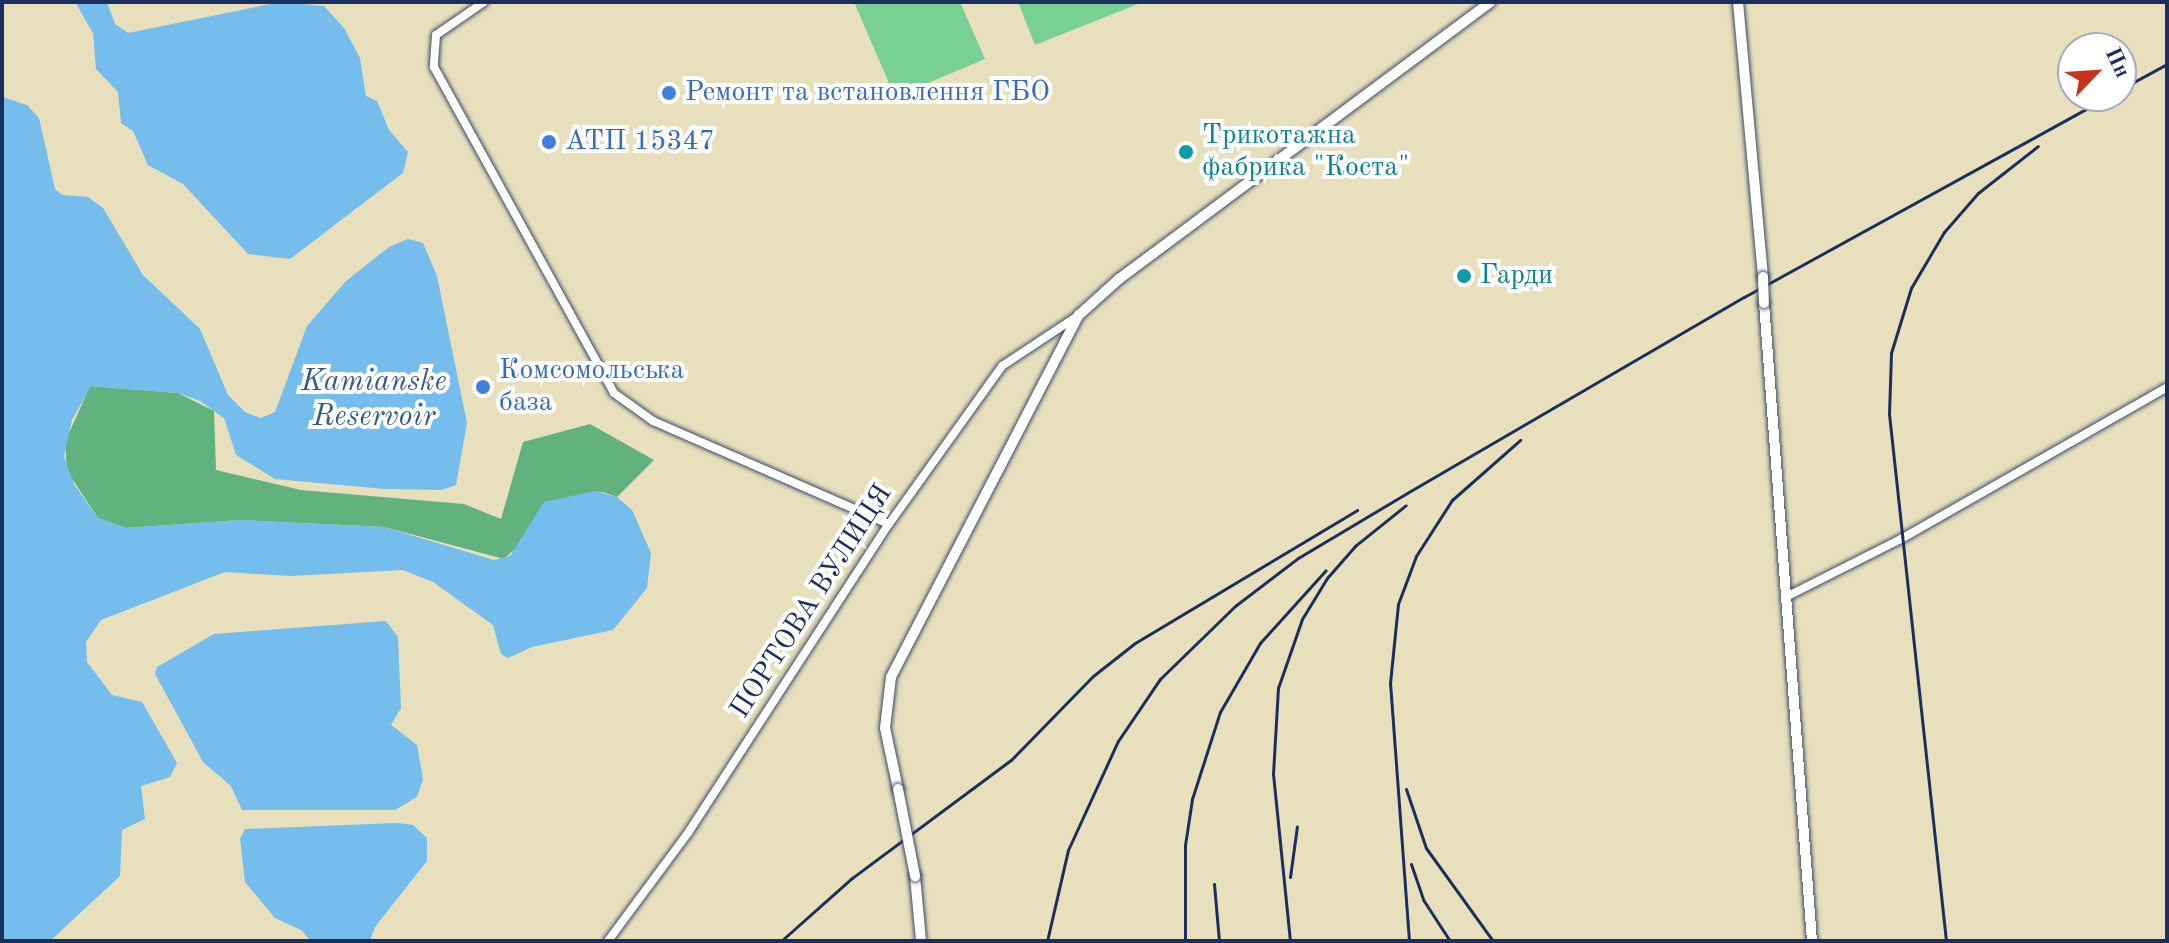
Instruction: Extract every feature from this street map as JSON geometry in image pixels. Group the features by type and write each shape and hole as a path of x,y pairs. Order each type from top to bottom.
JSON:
{"street":[{"path":"484,2 436,35 434,67 614,393 653,421 889,524"},
{"name":"ПОРТОВА ВУЛИЦЯ","path":"608,941 688,833 889,524 1002,366 1079,315 1119,279 1490,2"},
{"path":"1738,2 1763,277 1812,941"},
{"name":"ПОРТОВА ВУЛИЦЯ","path":"921,941 915,876 885,728 891,677 1051,361 1079,315"},
{"path":"1786,597 1901,539 2167,387"}],"green space":[{"path":"854,2 960,2 985,59 895,97"},
{"path":"1018,2 1143,2 1035,45"},
{"path":"90,386 178,393 214,411 216,470 301,490 464,504 501,519 523,442 590,424 654,460 617,497 603,492 545,502 517,547 504,559 384,527 240,520 126,528 98,518 67,471 65,442"}],"water":[{"path":"75,2 107,2 115,24 128,33 280,2 324,6 344,28 360,58 366,96 377,101 389,130 408,152 403,173 290,259 248,254 183,184 148,165 133,131 121,123 118,92 96,69 93,33"},
{"name":"Kamianske Reservoir","path":"2,97 27,105 39,118 55,189 62,195 88,197 103,208 143,275 200,329 228,395 245,412 261,418 275,412 307,326 346,281 389,247 408,239 423,243 437,276 467,423 456,485 442,490 384,489 275,479 236,455 224,418 200,401 178,393 91,386 72,420 64,456 74,484 98,518 126,528 240,520 384,527 494,560 510,556 544,502 595,491 617,497 632,510 651,553 647,588 613,630 532,647 508,658 501,654 493,625 433,582 403,570 290,576 225,572 101,620 86,642 87,662 112,695 142,702 177,763 170,777 141,786 145,819 122,830 120,876 50,941 2,941"},
{"path":"386,621 398,637 401,708 391,725 417,745 423,779 417,797 395,810 242,810 231,786 203,762 155,674 157,667 214,634"},
{"path":"396,823 413,825 427,838 427,861 375,927 370,941 311,941 301,930 275,918 245,882 240,839 245,829"}],"railway":[{"path":"2137,80 2167,64"},
{"path":"1047,941 1068,850 1118,741 1160,679 1235,606 1298,558 1407,493 1744,297 2080,112"},
{"path":"1946,941 1889,414 1891,353 1911,288 1944,232 1978,193 2038,146"},
{"path":"1409,941 1390,683 1398,604 1416,556 1452,500 1520,440"},
{"path":"1290,941 1273,774 1278,688 1302,619 1327,578 1355,546 1406,505"},
{"path":"781,941 852,878 1011,760 1093,676 1135,643 1357,510"},
{"path":"1185,941 1185,845 1192,799 1220,712 1260,643 1326,570"},
{"path":"1406,789 1426,848 1493,941"},
{"path":"1290,877 1297,826"},
{"path":"1411,864 1424,901 1450,941"},
{"path":"1214,884 1219,941"}],"place":[{"name":"Ремонт та встановлення ГБО","path":"669,93"},
{"name":"АТП 15347","path":"549,142"},
{"name":"Трикотажна фабрика \"Коста\"","path":"1186,152"},
{"name":"Гарди","path":"1464,276"},
{"name":"Комсомольська база","path":"483,387"}]}
